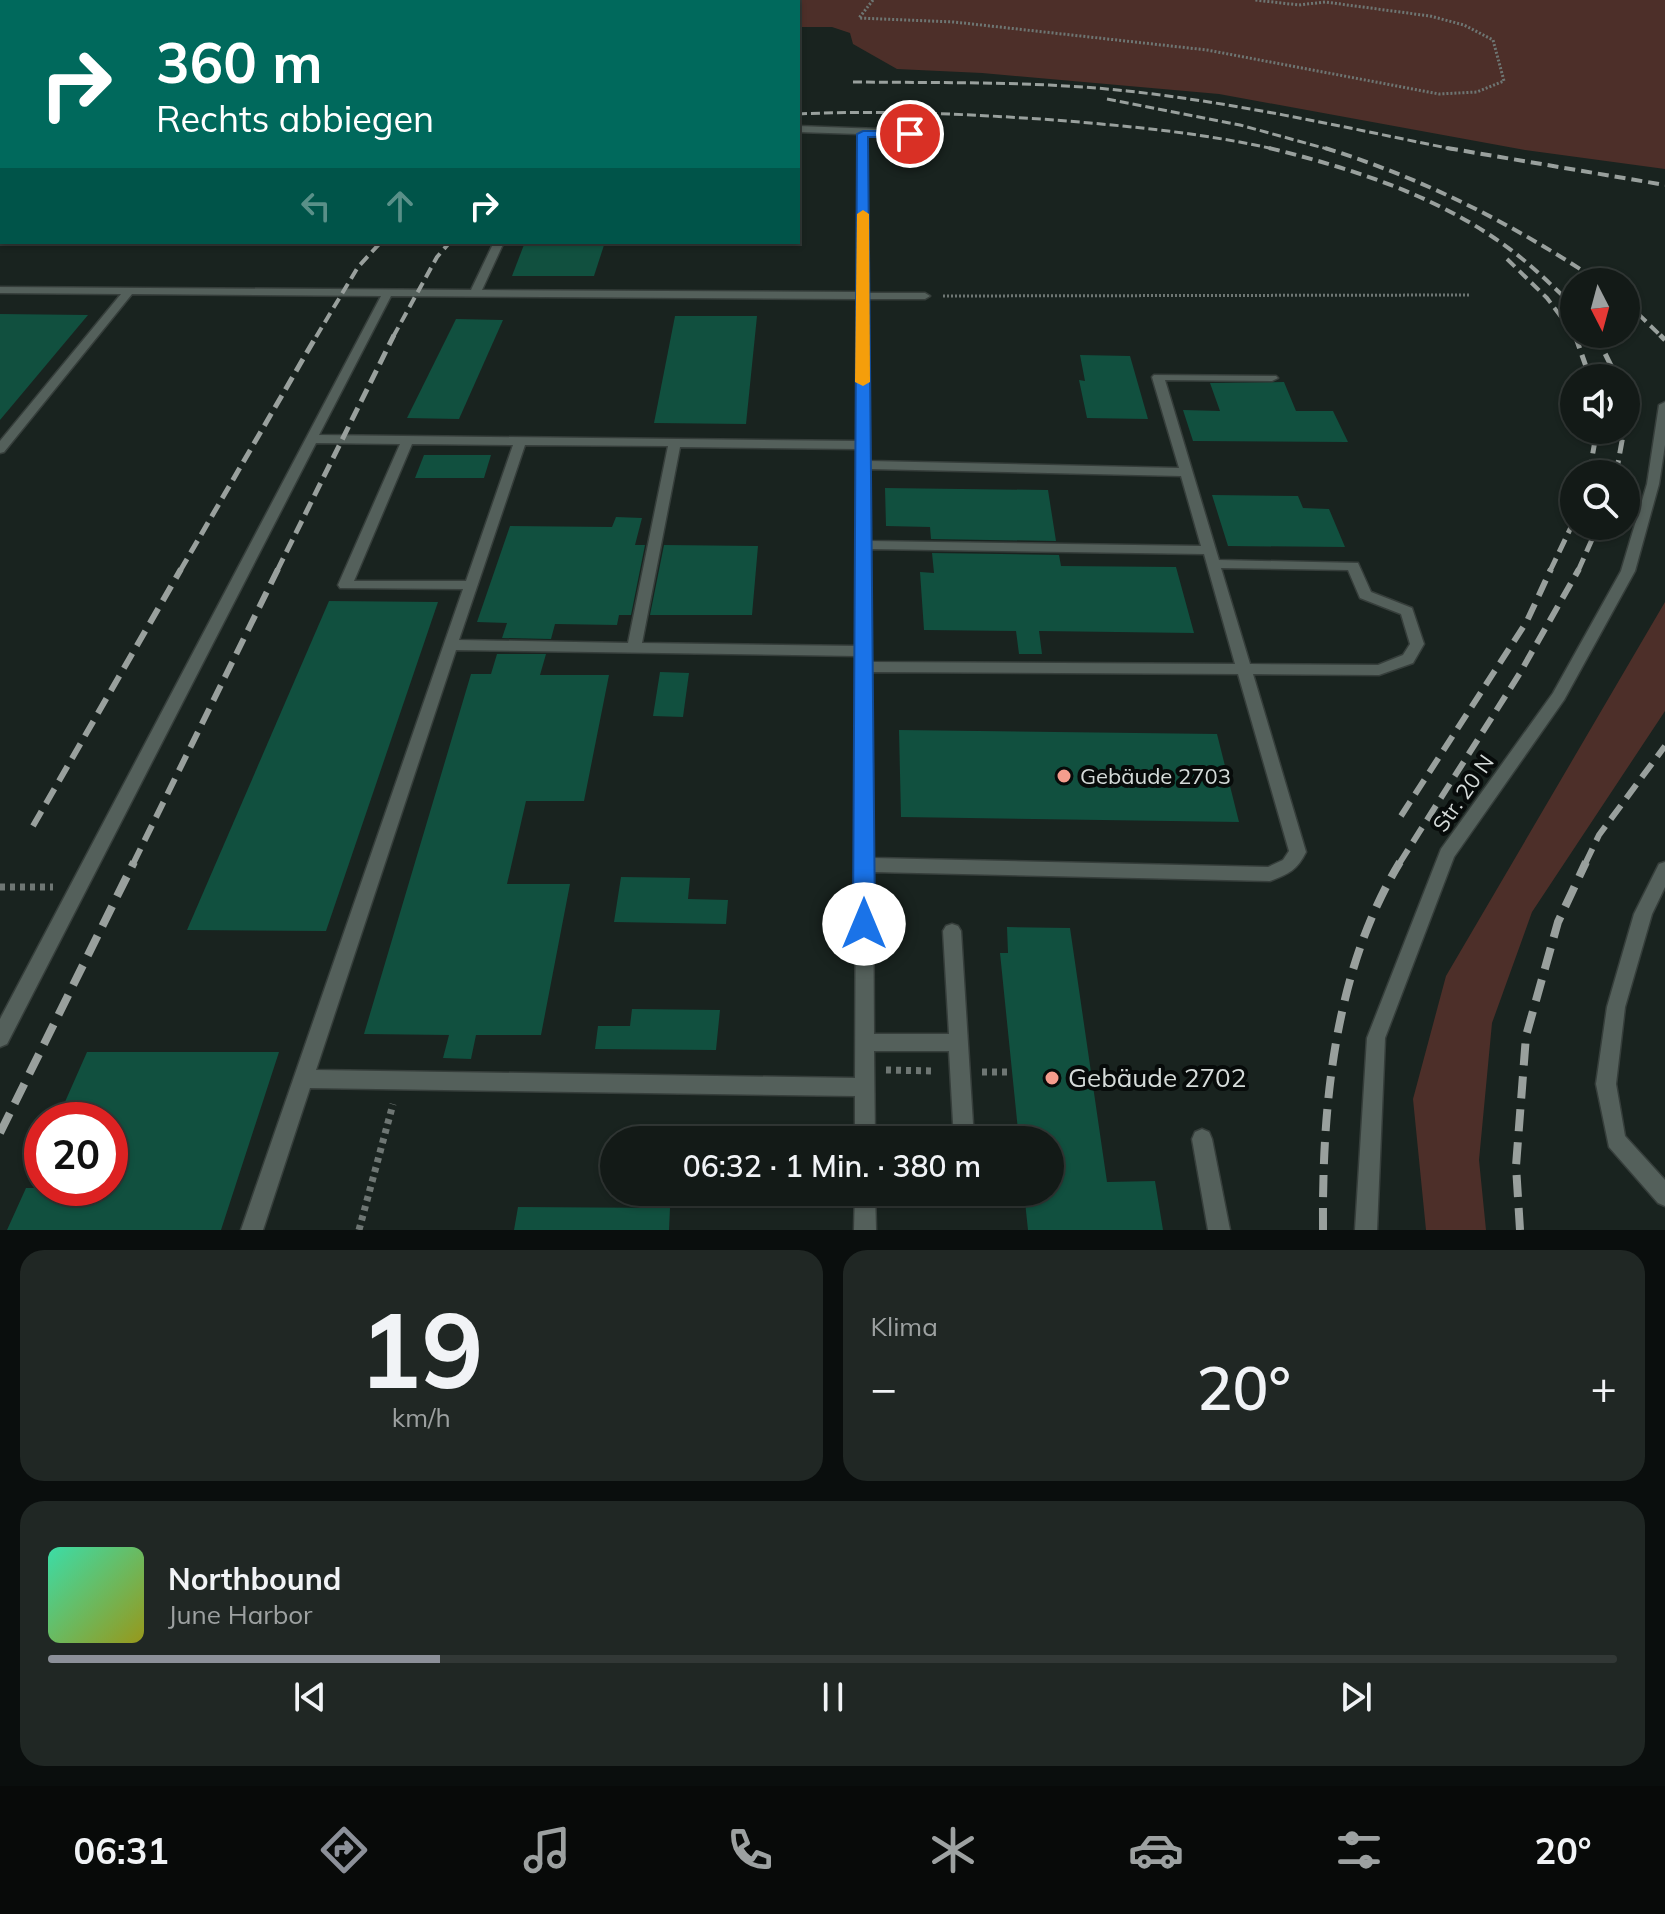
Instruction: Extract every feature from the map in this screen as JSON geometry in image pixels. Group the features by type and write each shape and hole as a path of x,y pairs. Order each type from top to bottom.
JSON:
{"lane":[{"path":"800,129 863,134 933,134"},
{"path":"863,134 865,1126"},
{"path":"475,293 498,244"},
{"path":"0,290 925,296"},
{"path":"0,449 130,290"},
{"path":"0,1038 388,292"},
{"path":"864,865 1270,874 1289,865 1298,852 1158,377 1272,378"},
{"name":"Str. 20 N","path":"1366,1230 1376,1038 1447,854 1559,696 1628,571 1653,484 1665,405"},
{"path":"312,439 863,445"},
{"path":"408,440 345,585 472,585"},
{"path":"252,1230 520,441"},
{"path":"634,647 675,443"},
{"path":"863,465 1186,472"},
{"path":"863,545 1211,557 1353,566 1365,595 1407,611 1417,644 1408,659 1379,670 863,667"},
{"path":"451,645 863,651"},
{"path":"1665,869 1643,914 1616,1007 1606,1084 1616,1140 1665,1196"},
{"path":"952,931 963,1126"},
{"path":"864,1042 958,1043"},
{"path":"303,1079 864,1087"},
{"path":"1202,1139 1219,1230"},
{"path":"865,1206 865,1230"}],"path":[{"path":"873,0 859,18 954,22 1192,48 1439,94 1477,92 1504,81 1493,40 1464,25 1430,16 1326,1 1299,5 1255,0"},
{"path":"925,296 1469,295"},
{"path":"0,887 78,887"}],"shaded area":[{"path":"800,0 1665,0 1665,169 1525,150 1219,94 982,73 897,69 853,44 850,33 832,27 800,27"},
{"path":"1665,602 1665,711 1532,912 1492,1023 1479,1160 1486,1230 1426,1230 1413,1099 1446,976"}],"building":[{"path":"524,244 604,244 594,276 512,276"},
{"path":"0,314 88,315 0,420"},
{"path":"675,316 757,316 746,424 654,423"},
{"path":"456,319 503,320 459,419 407,418"},
{"path":"1080,355 1130,356 1148,419 1087,418 1079,380 1085,381"},
{"path":"1284,382 1296,411 1333,411 1348,442 1193,441 1183,410 1220,411 1210,383"},
{"path":"424,455 491,455 484,478 415,478"},
{"path":"885,488 1048,490 1056,541 931,539 930,527 886,526"},
{"path":"1212,495 1298,496 1303,508 1329,509 1345,547 1228,546"},
{"path":"616,517 642,518 635,545 645,545 631,615 619,615 617,625 555,624 551,639 502,638 507,623 477,622 510,526 612,527"},
{"path":"664,545 758,546 752,615 650,615"},
{"path":"932,553 1059,555 1061,566 1176,567 1194,633 1039,631 1042,654 1019,654 1016,631 924,630 920,572 934,573"},
{"path":"329,601 438,602 326,931 187,930"},
{"path":"497,654 546,654 540,675 609,675 584,801 526,801 507,884 570,884 541,1035 476,1035 471,1059 443,1058 449,1035 364,1034 471,674 491,674"},
{"path":"660,672 689,673 683,717 653,716"},
{"name":"Gebäude 2703","path":"899,730 1217,734 1239,822 901,817"},
{"path":"621,877 690,878 688,899 728,900 726,924 614,922"},
{"name":"Gebäude 2702","path":"1007,927 1070,928 1107,1182 1155,1181 1163,1230 1028,1230 1025,1206 1064,1206 1064,1126 1018,1126 1000,953 1008,953"},
{"path":"632,1009 720,1010 716,1050 595,1049 598,1026 630,1026"},
{"path":"87,1052 279,1052 221,1230 7,1230 24,1192 24,1206 128,1206 128,1102 65,1102"},
{"path":"518,1207 670,1208 669,1230 514,1230"}],"railway":[{"path":"853,82 1024,84 1127,91 1251,109 1448,148"},
{"path":"1107,99 1240,125 1331,150"},
{"path":"800,114 926,113 1054,120 1194,135 1270,148"},
{"path":"1270,148 1278,150"},
{"path":"1270,148 1369,177 1432,203 1492,237 1560,293"},
{"path":"1325,148 1398,174 1467,205 1577,268"},
{"path":"1448,148 1665,185"},
{"path":"1448,148 1457,150"},
{"path":"316,337 358,267 379,244"},
{"path":"393,337 437,257 448,244"},
{"path":"1507,259 1547,298 1560,315"},
{"path":"1640,316 1662,337"},
{"path":"180,571 317,335"},
{"path":"277,571 393,337"},
{"path":"1662,337 1665,340"},
{"path":"1580,348 1585,364"},
{"path":"1602,348 1610,364"},
{"path":"1592,460 1594,444"},
{"path":"1619,460 1621,444"},
{"path":"1550,571 1565,540"},
{"path":"1578,570 1592,540"},
{"path":"33,826 181,569"},
{"path":"133,864 278,569"},
{"path":"1401,816 1527,621 1551,569"},
{"path":"1399,864 1520,673 1578,570"},
{"path":"1585,864 1599,835 1665,746"},
{"path":"0,1133 134,862"},
{"path":"1323,1230 1325,1136 1336,1040 1360,948 1400,862"},
{"path":"1520,1230 1516,1166 1526,1036 1558,922 1586,862"}],"slow traffic":[{"path":"863,214 863,382"}],"place":[{"name":"Gebäude 2703","path":"1064,776"},
{"name":"Gebäude 2702","path":"1052,1078"}],"route":[{"path":"864,924 863,134 910,134"}]}
